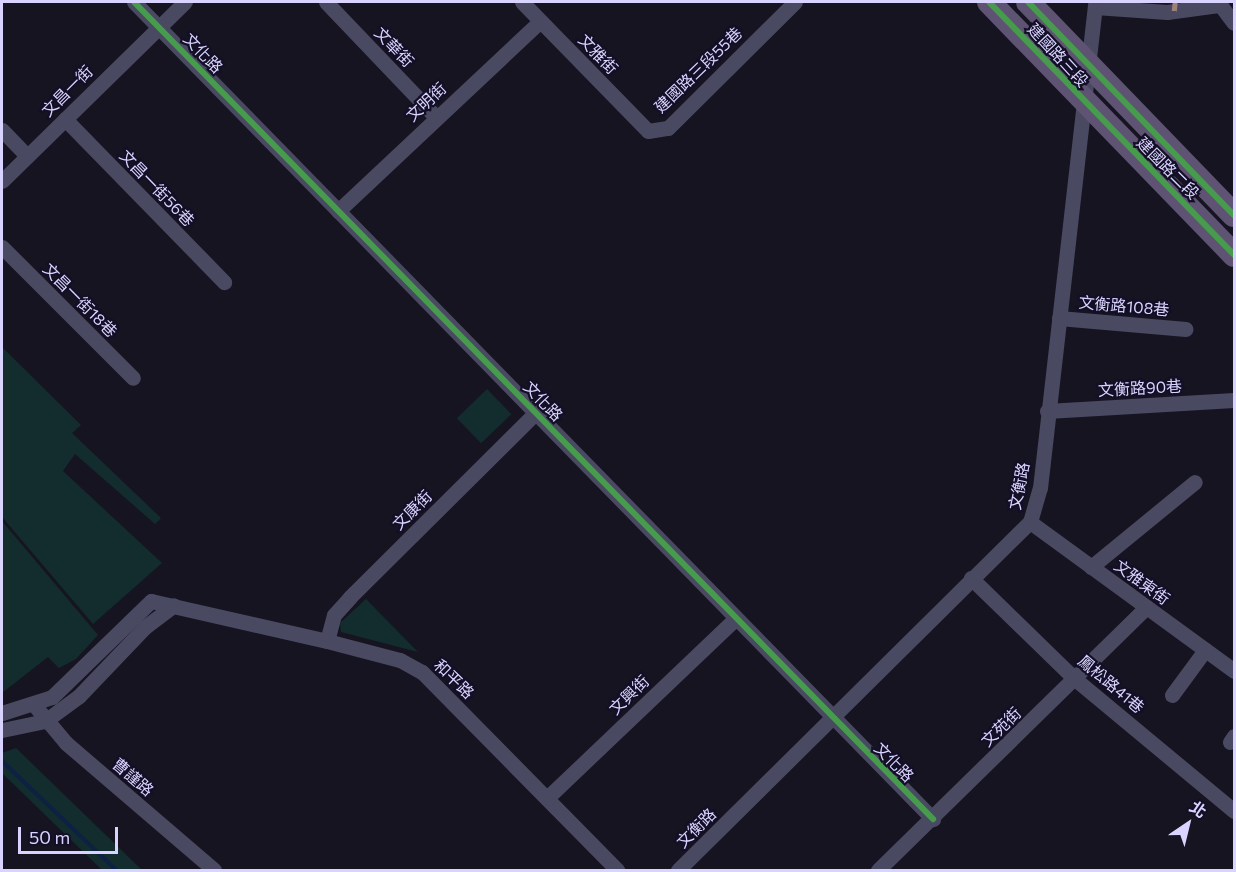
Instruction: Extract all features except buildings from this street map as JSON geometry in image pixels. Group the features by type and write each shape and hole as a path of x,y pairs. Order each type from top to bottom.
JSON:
{"main road":[{"name":"建國路三段","path":"989,2 1083,100"},
{"name":"建國路三段","path":"1028,2 1088,65"},
{"name":"建國路二段","path":"1088,65 1234,215"},
{"name":"建國路二段","path":"1083,100 1234,255"}],"street":[{"name":"文化路","path":"134,2 832,719 933,819"},
{"name":"文昌一街","path":"2,181 185,2"},
{"name":"文華街","path":"326,2 436,117"},
{"name":"文雅街","path":"522,2 648,131"},
{"name":"建國路三段55巷","path":"648,131 668,128 795,2"},
{"path":"1095,4 1167,12 1218,3 1234,23"},
{"name":"文衡路","path":"678,870 1030,522 1040,488 1095,4"},
{"name":"文明街","path":"338,211 540,21"},
{"name":"文昌一街56巷","path":"65,118 224,282"},
{"path":"2,130 27,156"},
{"name":"文昌一街18巷","path":"2,247 133,378"},
{"name":"文衡路108巷","path":"1059,318 1186,329"},
{"name":"文衡路90巷","path":"1047,411 1234,400"},
{"name":"文康街","path":"327,641 334,615 535,413"},
{"path":"1091,567 1195,482"},
{"name":"文雅東街","path":"1030,522 1234,671"},
{"name":"鳳松路41巷","path":"971,578 1075,679 1234,811"},
{"name":"和平路","path":"35,706 52,697 144,604 174,605 400,660 423,672 617,870"},
{"path":"2,724 45,721 79,696 145,627 174,605"},
{"name":"文苑街","path":"878,870 933,819 1147,608"},
{"name":"文興街","path":"547,798 736,618"},
{"path":"1172,695 1205,650"},
{"path":"2,724 35,706"},
{"name":"曹謹路","path":"35,706 45,721 214,870"}],"green space":[{"path":"2,347 81,425 72,433 161,518 155,524 75,454 63,471 162,563 93,624 2,517"},
{"path":"487,389 511,414 481,443 457,418"},
{"path":"2,521 98,635 76,659 59,668 48,657 2,693"},
{"path":"366,599 418,652 341,632 340,623"},
{"path":"16,748 142,870 102,870 2,773 2,753"}],"waterway":[{"path":"2,761 116,870"}],"marked path":[{"path":"1174,11 1175,2"}],"cycle path":[{"path":"134,2 933,819"},
{"path":"989,2 1234,255"},
{"path":"1028,2 1234,215"}]}
